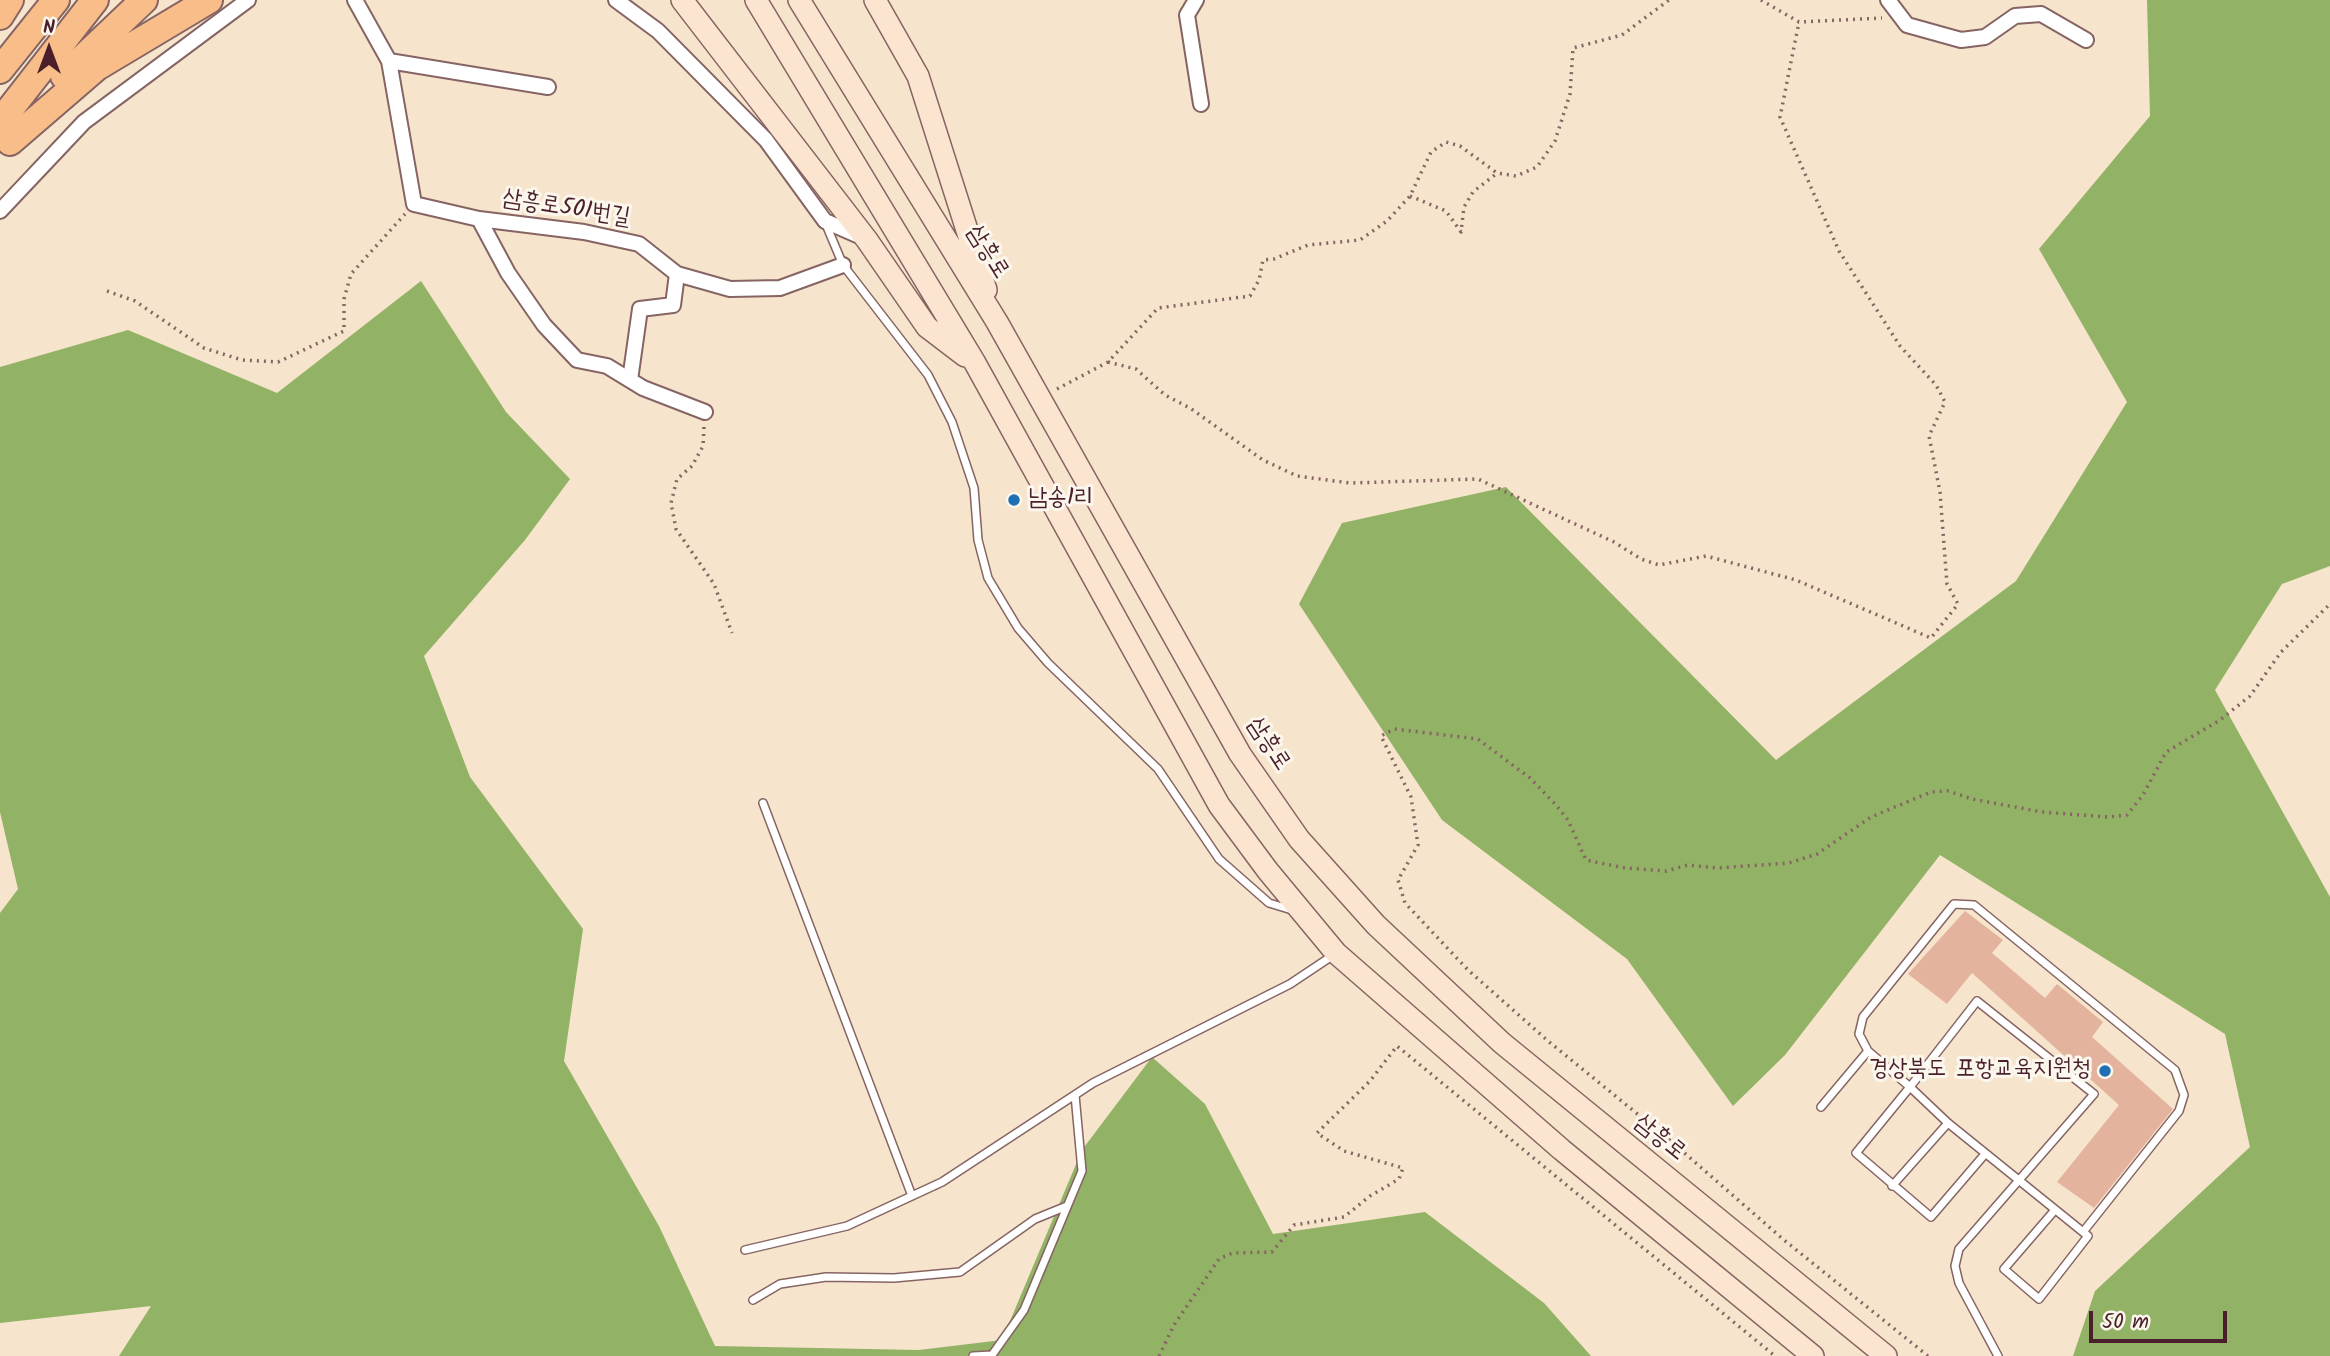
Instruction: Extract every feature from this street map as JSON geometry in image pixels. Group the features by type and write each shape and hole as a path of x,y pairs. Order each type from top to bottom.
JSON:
{"highway":[{"path":"0,16 10,0"},
{"path":"0,70 56,0"},
{"path":"3,139 95,0"},
{"path":"3,139 77,61 144,0"},
{"path":"3,139 97,67 209,0"}],"main road":[{"path":"682,0 867,240 927,327 975,363"},
{"path":"756,0 975,363 1219,805 1302,913 1336,953 1562,1150 1813,1356"},
{"name":"삼흥로","path":"799,0 997,322 1240,754 1316,859 1376,925 1502,1043 1886,1356"},
{"path":"875,0 918,76 997,322"}],"street":[{"path":"0,211 84,122 248,0"},
{"path":"355,0 389,61 414,204"},
{"path":"616,0 658,31 766,140 825,221 867,240"},
{"path":"1196,0 1188,15 1201,104"},
{"path":"1888,0 1907,25 1961,40 1985,37 2015,16 2041,14 2086,40"},
{"path":"389,61 548,87"},
{"name":"삼흥로501번길","path":"414,204 479,219 584,232 639,244 677,274 730,289 780,288 843,265"},
{"name":"삼흥로501번길","path":"479,219 508,272 544,325 577,360 607,366 630,380 705,412"},
{"path":"630,380 640,309 673,305 677,274"}],"lane":[{"path":"825,221 843,265 928,375 952,422 974,488 978,540 988,578 1018,628 1048,663 1158,769 1219,859 1269,904 1302,913"},
{"path":"763,803 912,1196"},
{"path":"2054,1210 2004,1269 2039,1299 2088,1236 2054,1210 1948,1123 1868,1051 1859,1034 1863,1017 1874,1000 1954,904 1974,905 2175,1070 2184,1095 2179,1111 2083,1232"},
{"path":"745,1251 847,1226 942,1182 1075,1096 1219,1017 1290,984 1336,953"},
{"path":"1985,1154 1931,1217 1856,1153 1977,1001 2094,1094 1959,1249 1955,1266 1959,1283 1998,1356"},
{"path":"1821,1107 1868,1051"},
{"path":"974,1356 992,1355 1024,1310 1082,1171 1075,1096"},
{"path":"1892,1186 1948,1123"},
{"path":"753,1300 780,1284 826,1277 894,1278 960,1272 1035,1219 1067,1206"}],"path":[{"path":"1039,399 1108,362 1158,308 1250,296 1259,280 1263,260 1274,259 1308,245 1360,240 1387,221 1410,196 1431,152 1446,142 1461,146 1497,173 1516,176 1537,167 1555,141 1570,94 1573,48 1622,35 1669,0"},
{"path":"1761,0 1799,22 1901,16"},
{"path":"1108,362 1136,369 1166,395 1190,408 1263,460 1297,476 1350,482 1478,479 1614,542 1641,559 1659,565 1706,556 1796,580 1931,639 1958,604 1947,584 1940,492 1929,436 1945,402 1936,386 1900,346 1839,251 1780,117 1799,22"},
{"path":"1410,196 1446,211 1461,232 1464,208 1473,192 1497,173"},
{"path":"107,291 135,301 204,348 242,360 278,362 344,331 344,299 351,274 414,204"},
{"path":"705,412 703,446 692,466 677,479 671,503 676,529 714,584 732,633"},
{"path":"1928,1356 1784,1240 1673,1143 1548,1041 1468,970 1405,903 1398,880 1418,845 1411,797 1381,736 1394,729 1478,739 1530,778 1556,804 1569,820 1586,860 1666,871 1688,865 1717,868 1789,863 1817,854 1871,817 1931,792 1948,791 1972,799 2042,813 2108,817 2127,815 2143,795 2166,752 2220,720 2250,696 2281,652 2330,604"},
{"path":"1159,1356 1174,1325 1219,1259 1232,1253 1272,1252 1294,1225 1344,1217 1370,1196 1399,1179 1403,1168 1344,1151 1317,1133 1370,1081 1396,1046 1775,1356"}],"green space":[{"path":"2147,0 2330,0 2330,566 2282,584 2215,690 2330,897 2330,1356 2073,1356 2095,1291 2250,1147 2225,1034 1940,855 1785,1055 1733,1106 1627,959 1442,820 1299,604 1342,523 1506,487 1776,760 2016,581 2127,402 2039,249 2150,116"},
{"path":"421,281 506,412 570,479 525,540 424,656 470,777 583,929 564,1061 659,1226 715,1346 919,1350 1002,1340 1082,1150 1152,1057 1205,1104 1273,1234 1425,1212 1544,1303 1591,1356 119,1356 151,1306 0,1323 0,913 18,889 0,812 0,367 128,330 277,393"}],"building":[{"name":"경상북도 포항교육지원청","path":"1965,911 2003,940 1992,953 2045,998 2057,984 2103,1022 2092,1037 2173,1109 2094,1208 2057,1182 2119,1105 1972,973 1947,1004 1908,974"}],"place":[{"name":"남송1리","path":"1014,500"},
{"name":"경상북도 포항교육지원청","path":"2105,1071"}]}
